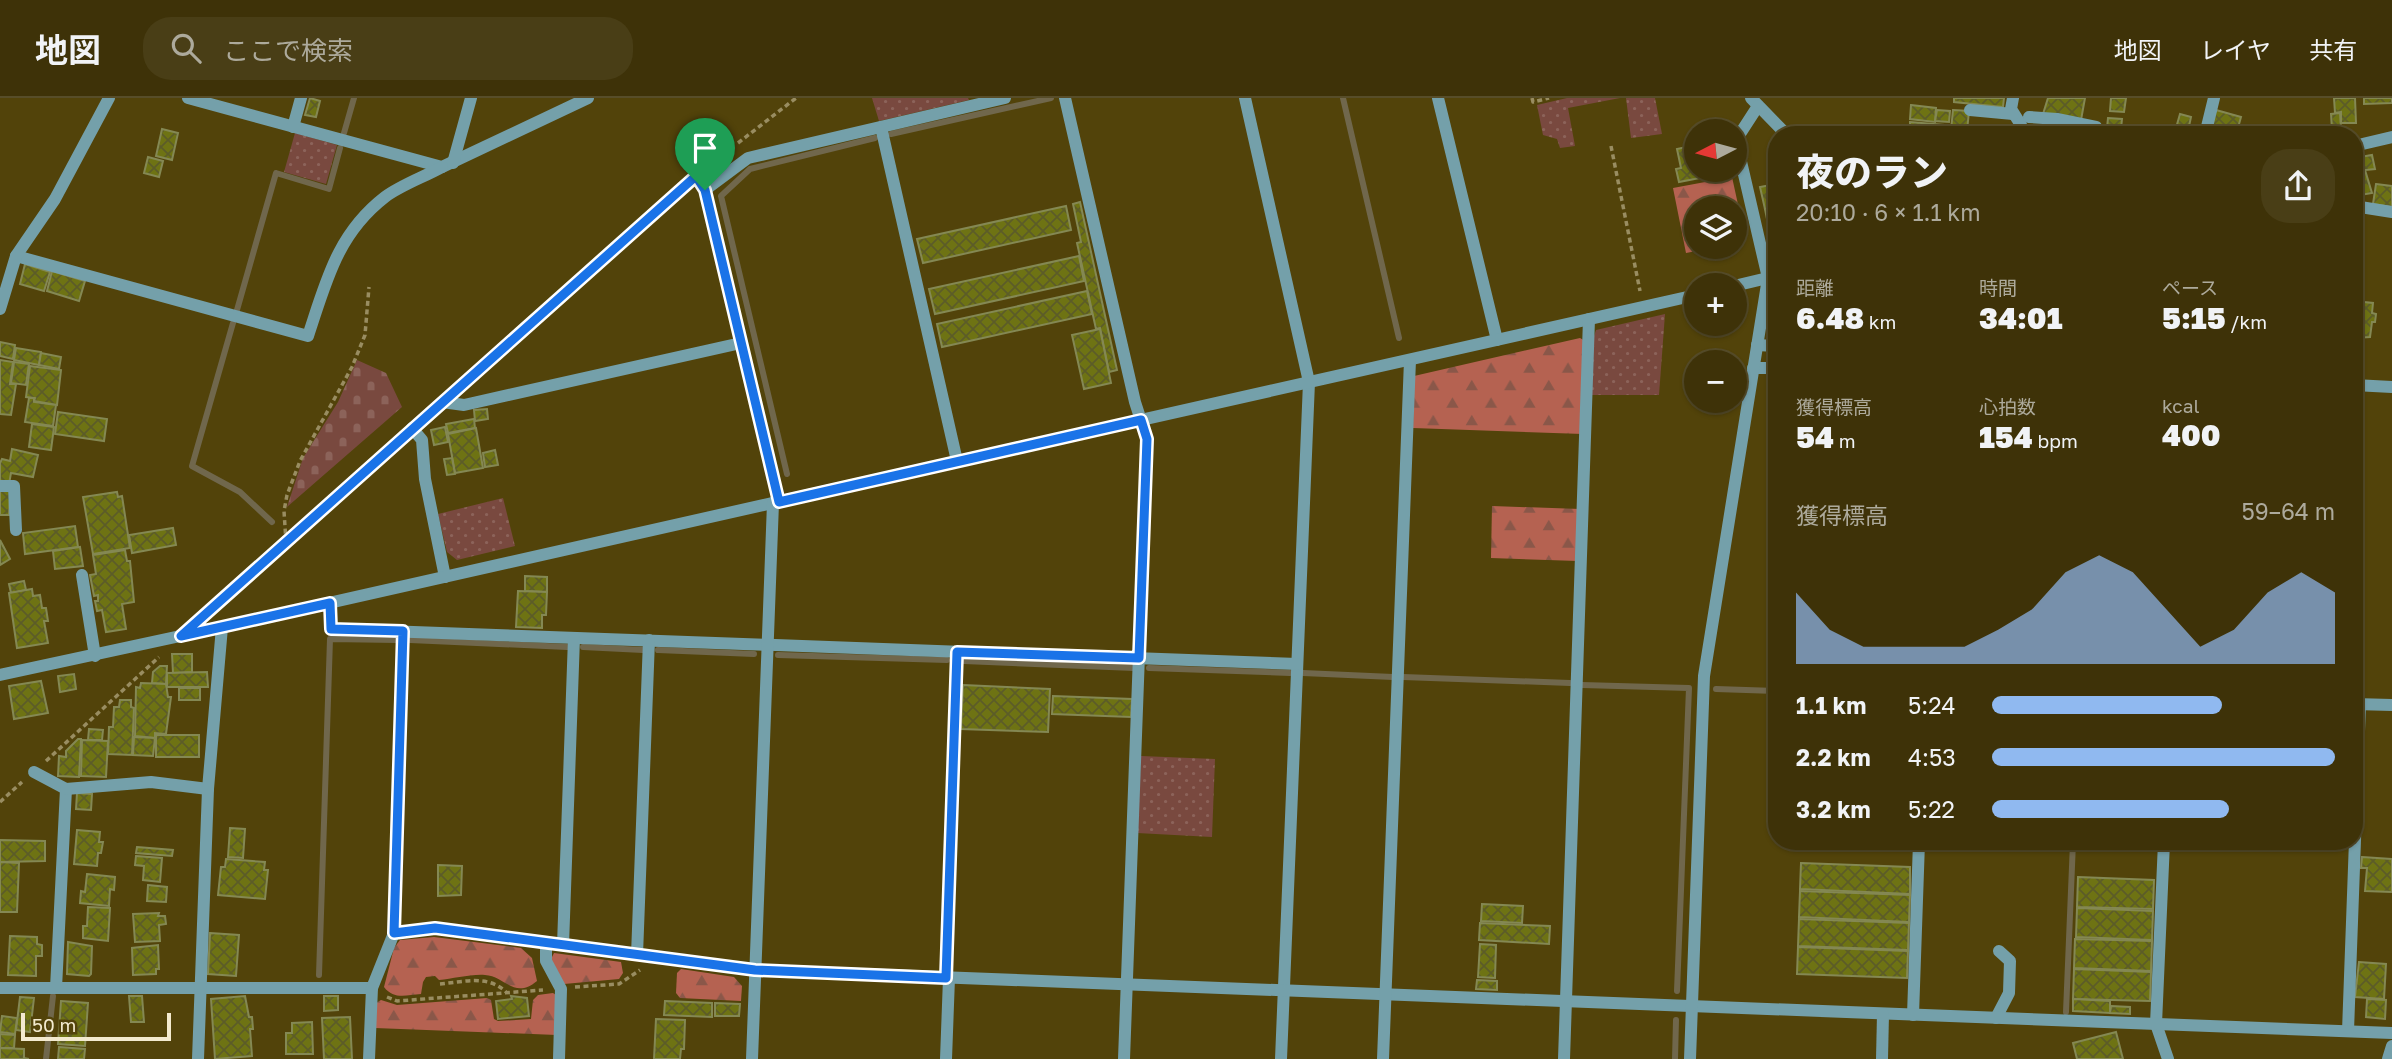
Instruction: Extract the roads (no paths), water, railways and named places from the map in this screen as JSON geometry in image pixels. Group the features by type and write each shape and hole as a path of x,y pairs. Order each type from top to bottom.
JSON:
{"street":[{"path":"0,309 16,256 55,200 109,98"},
{"path":"188,98 448,165"},
{"path":"293,127 301,98"},
{"path":"448,165 471,98"},
{"path":"16,256 308,336 338,250 356,226 386,197 588,98"},
{"path":"705,190 748,158 1005,98"},
{"path":"1065,98 1132,389 1147,439 1124,1059"},
{"path":"1245,98 1308,382 1281,1059"},
{"path":"1438,98 1497,340"},
{"path":"2013,98 2011,109 2021,126"},
{"path":"2206,126 2214,98"},
{"path":"1768,262 1736,140 1754,102 1778,126"},
{"path":"1970,110 2013,114"},
{"path":"2029,117 2091,126"},
{"path":"881,127 957,461"},
{"path":"2363,144 2392,137"},
{"path":"696,176 705,190 776,502 767,645 752,1059"},
{"path":"2363,207 2392,212"},
{"path":"1747,283 1768,278"},
{"path":"1690,1059 1704,676 1757,345 1768,295"},
{"path":"0,675 95,656 1684,297"},
{"path":"1564,1059 1589,319"},
{"path":"442,402 464,405 741,343"},
{"path":"1757,345 1768,346"},
{"path":"1383,1059 1410,360"},
{"path":"1754,368 1768,369"},
{"path":"2363,385 2392,387"},
{"path":"412,428 422,440 425,479 445,577"},
{"path":"0,486 15,486 16,530"},
{"path":"82,575 95,656"},
{"path":"330,603 331,629 1297,664"},
{"path":"198,1059 208,789 222,627"},
{"path":"369,1059 372,989 394,933 403,631"},
{"path":"563,945 574,638"},
{"path":"637,955 649,640"},
{"path":"946,1059 957,652"},
{"path":"2363,704 2392,705"},
{"path":"34,772 66,789 151,782 208,789"},
{"path":"56,988 66,789"},
{"path":"1913,1015 1919,850"},
{"path":"2164,850 2156,1024 2168,1059"},
{"path":"2348,1031 2353,850"},
{"path":"394,933 435,928 755,970 2392,1033"},
{"path":"545,943 546,961 561,989 559,1059"},
{"path":"1996,1018 2009,993 2010,961 1999,951"},
{"path":"0,988 372,989"},
{"path":"1882,1059 1883,1014"},
{"path":"2388,1059 2392,1046"}],"waterway":[{"path":"344,133 354,98"},
{"path":"891,134 1051,98"},
{"path":"1343,98 1399,338"},
{"path":"787,474 721,196 750,169 875,138"},
{"path":"237,310 276,173 329,189 340,148"},
{"path":"233,323 192,466 240,492 272,522"},
{"path":"319,975 330,639 397,640"},
{"path":"410,640 567,647"},
{"path":"583,647 643,650"},
{"path":"658,650 754,654"},
{"path":"778,655 947,660"},
{"path":"964,661 1134,668"},
{"path":"1149,668 1290,673"},
{"path":"1303,673 1393,677"},
{"path":"1403,677 1570,683"},
{"path":"1582,685 1689,688 1677,991"},
{"path":"1716,689 1768,691"},
{"path":"2066,1012 2073,850"},
{"path":"46,1059 53,996"},
{"path":"1675,1059 1676,1020"}]}
